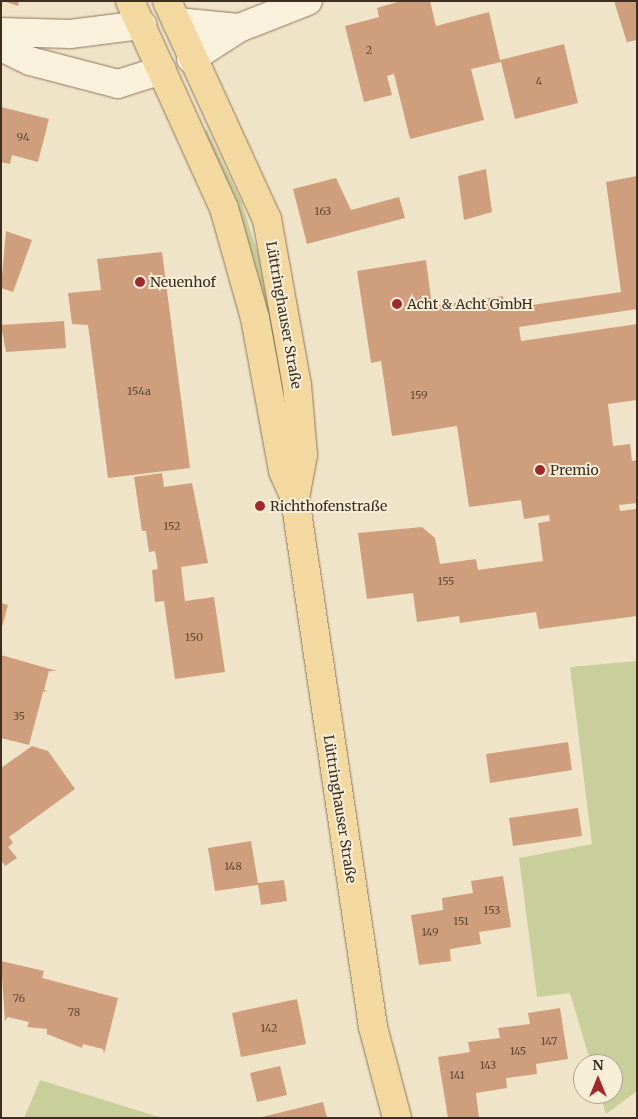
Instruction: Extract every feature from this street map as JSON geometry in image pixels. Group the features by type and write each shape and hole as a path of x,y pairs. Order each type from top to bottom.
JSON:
{"main road":[{"path":"136,13 172,11"},
{"name":"Lüttringhauser Straße","path":"172,11 191,59 267,219 280,271 303,455 295,498"},
{"name":"Lüttringhauser Straße","path":"136,13 234,234 283,471 295,498 374,1027 397,1118"},
{"path":"162,70 191,59"}],"street":[{"path":"191,59 239,28 308,1"},
{"path":"172,11 239,28"},
{"path":"1,32 70,34 136,13"},
{"path":"1,47 30,61 118,84 162,70"}],"green space":[{"path":"207,130 241,201 260,260 285,405 202,133"},
{"path":"637,661 637,1091 623,1101 623,1054 588,1054 570,993 537,997 519,858 592,844 570,667"},
{"path":"40,1080 149,1114 164,1118 24,1118"},
{"path":"603,1104 619,1104 606,1114"}],"building":[{"path":"3,1 19,1 18,6"},
{"path":"401,1 430,1 436,26 489,12 500,60 564,44 578,103 515,119 501,62 471,69 484,120 410,139 394,74 387,76 392,95 364,102 345,26 379,17 377,8"},
{"path":"614,1 637,1 637,40 627,42 629,49"},
{"path":"1,107 49,119 38,162 12,155 10,164 1,162"},
{"path":"486,169 492,212 464,220 458,176"},
{"path":"637,176 637,309 519,327 521,341 637,324 637,400 608,404 613,446 630,444 632,461 637,460 637,503 619,505 620,511 636,509 637,616 539,629 536,612 460,623 459,616 417,622 413,593 367,599 358,533 422,527 435,538 440,564 476,559 478,570 543,561 538,523 550,521 549,515 524,519 521,500 469,507 457,426 392,436 381,361 371,363 357,271 426,260 432,306 503,296 505,309 621,292 606,182"},
{"path":"336,178 351,210 399,197 405,218 307,244 293,189"},
{"path":"6,231 32,240 13,292 1,288"},
{"path":"162,252 190,468 108,478 88,325 72,324 68,293 101,290 97,259"},
{"path":"64,321 66,348 6,352 1,325"},
{"path":"162,473 164,487 192,483 208,563 181,567 185,601 214,597 225,672 175,679 164,601 155,602 152,570 158,569 155,551 149,552 146,531 142,531 134,477"},
{"path":"1,603 8,605 2,627 1,627"},
{"path":"1,655 57,671 49,671 44,690 48,691 43,692 29,745 1,738"},
{"path":"568,742 572,770 490,783 486,754"},
{"path":"32,746 48,751 75,789 9,837 13,843 8,847 17,858 5,866 1,860 1,768"},
{"path":"578,808 582,836 513,846 509,818"},
{"path":"251,841 258,883 284,880 287,901 261,905 258,885 215,891 208,848"},
{"path":"503,876 511,927 479,932 481,944 450,949 451,961 419,965 411,915 443,910 442,898 473,893 471,881"},
{"path":"1,961 44,971 42,978 118,998 104,1054 103,1049 83,1044 82,1048 47,1034 47,1029 27,1027 29,1022 8,1017 5,1021"},
{"path":"297,999 306,1044 241,1057 232,1013"},
{"path":"560,1008 568,1059 536,1064 537,1074 506,1078 507,1088 476,1093 479,1118 448,1118 438,1057 470,1052 468,1042 500,1038 498,1028 530,1024 528,1013"},
{"path":"280,1066 287,1095 257,1102 250,1073"},
{"path":"323,1102 327,1118 262,1117"}],"place":[{"name":"Neuenhof","path":"140,282"},
{"name":"Acht & Acht GmbH","path":"397,304"},
{"name":"Premio","path":"540,470"},
{"name":"Richthofenstraße","path":"260,506"}]}
